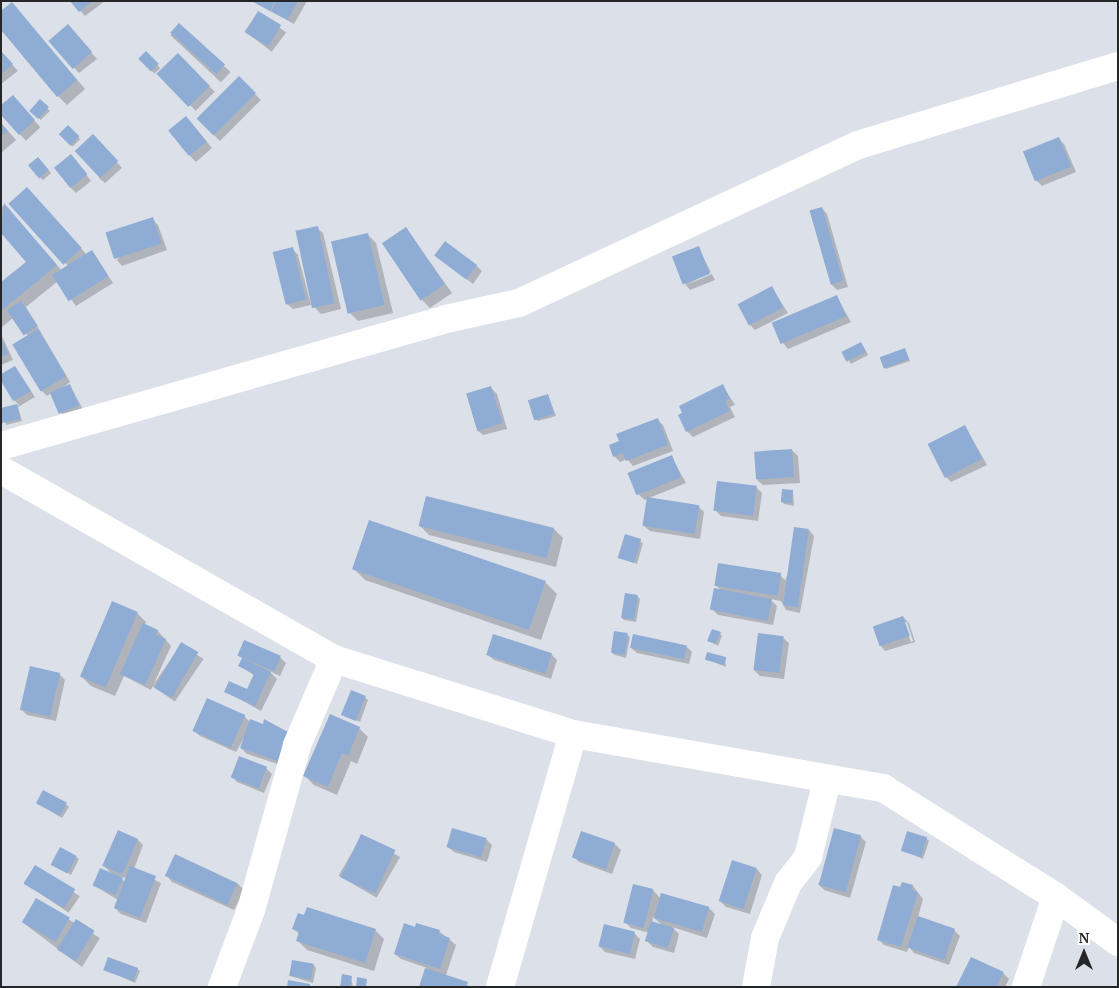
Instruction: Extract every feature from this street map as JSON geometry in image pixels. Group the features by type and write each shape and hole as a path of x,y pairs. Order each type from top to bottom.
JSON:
{"street":[{"path":"1,446 446,319 519,303 858,145 1118,66"},
{"path":"1,470 334,659 573,734 827,780 883,788 1056,897 1118,942"},
{"path":"222,987 260,882 297,745 334,659"},
{"path":"500,987 573,734"},
{"path":"756,987 765,938 788,883 808,857 827,780"},
{"path":"1026,987 1056,897"}],"building":[{"path":"70,1 92,1 79,12"},
{"path":"252,1 275,1 270,11"},
{"path":"276,1 298,1 288,20 271,11"},
{"path":"12,2 77,80 57,97 1,30 1,11"},
{"path":"258,11 281,25 268,46 245,32"},
{"path":"179,23 225,64 216,74 170,33"},
{"path":"68,24 92,52 73,69 48,41"},
{"path":"1,51 13,64 1,74"},
{"path":"146,51 159,64 151,72 138,59"},
{"path":"178,53 210,86 188,107 156,74"},
{"path":"239,76 256,93 214,135 197,118"},
{"path":"13,95 35,120 19,135 1,115 1,105"},
{"path":"40,99 49,107 38,119 29,111"},
{"path":"186,116 207,142 189,156 168,130"},
{"path":"1,123 8,131 1,136"},
{"path":"68,125 79,136 70,146 59,134"},
{"path":"93,134 118,161 100,178 75,151"},
{"path":"1059,137 1071,167 1035,181 1023,152"},
{"path":"71,154 87,174 70,188 54,168"},
{"path":"38,157 49,170 39,178 28,165"},
{"path":"27,187 82,248 63,265 8,204"},
{"path":"4,203 57,265 1,311 1,282 26,262 1,233"},
{"path":"822,207 843,281 831,285 810,211"},
{"path":"153,217 162,244 114,259 105,232"},
{"path":"318,226 334,303 312,308 296,231"},
{"path":"406,227 445,284 421,300 382,243"},
{"path":"368,233 385,305 348,314 331,242"},
{"path":"445,241 477,265 466,279 434,255"},
{"path":"699,246 710,274 683,284 672,256"},
{"path":"293,247 306,299 286,304 273,252"},
{"path":"92,250 108,276 69,301 52,275"},
{"path":"772,286 783,307 749,326 738,304"},
{"path":"837,295 846,316 781,344 772,323"},
{"path":"21,301 38,326 24,335 7,311"},
{"path":"38,329 66,376 41,392 12,344"},
{"path":"1,337 8,354 1,357"},
{"path":"861,342 866,352 846,362 841,352"},
{"path":"905,348 909,359 884,369 880,357"},
{"path":"15,366 31,391 13,401 1,381 1,374"},
{"path":"70,384 79,405 59,414 50,393"},
{"path":"723,384 730,399 725,401 730,411 686,432 678,415 682,413 679,406"},
{"path":"491,386 502,423 478,431 466,394"},
{"path":"548,394 554,414 534,420 528,400"},
{"path":"17,404 20,419 2,423 1,408"},
{"path":"658,418 668,445 626,461 623,453 613,457 609,445 619,441 616,434"},
{"path":"965,425 982,459 945,478 928,444"},
{"path":"792,449 794,477 756,480 754,452"},
{"path":"672,455 681,477 636,495 627,473"},
{"path":"717,481 757,486 753,516 713,511"},
{"path":"782,489 793,490 792,503 781,502"},
{"path":"426,496 554,528 547,558 419,526"},
{"path":"647,497 699,505 695,534 642,526"},
{"path":"369,520 546,581 529,630 352,569"},
{"path":"794,527 809,529 798,607 783,605"},
{"path":"625,534 641,539 634,563 618,558"},
{"path":"718,563 781,573 778,596 714,586"},
{"path":"714,588 772,599 768,621 710,610"},
{"path":"625,593 638,595 634,620 621,618"},
{"path":"112,601 138,612 106,687 80,676"},
{"path":"903,616 910,636 880,646 873,626"},
{"path":"143,623 158,630 156,635 166,639 145,685 120,674"},
{"path":"712,629 721,632 715,644 707,641"},
{"path":"614,631 628,633 625,655 611,653"},
{"path":"758,633 784,636 779,673 753,670"},
{"path":"493,634 552,653 545,674 486,655"},
{"path":"633,634 687,645 684,659 630,648"},
{"path":"244,640 281,656 274,671 237,656"},
{"path":"181,642 198,652 172,698 154,688"},
{"path":"707,652 726,657 724,665 705,660"},
{"path":"242,658 271,672 255,706 224,692 229,681 247,689 254,674 238,666"},
{"path":"30,666 60,673 50,717 20,710"},
{"path":"351,690 366,696 356,721 341,715"},
{"path":"207,698 245,715 231,748 192,731"},
{"path":"330,714 360,727 348,756 342,753 328,787 303,776"},
{"path":"250,719 263,724 264,719 288,732 278,761 240,748"},
{"path":"239,756 267,767 259,788 231,777"},
{"path":"43,790 67,803 60,816 36,803"},
{"path":"452,828 487,838 481,857 446,847"},
{"path":"834,828 861,835 846,892 819,885"},
{"path":"118,830 138,839 122,875 102,866"},
{"path":"581,831 615,843 606,869 572,857"},
{"path":"907,831 927,837 921,857 901,851"},
{"path":"361,834 395,850 375,894 341,878"},
{"path":"60,847 77,856 67,874 51,865"},
{"path":"175,854 238,883 227,905 165,876"},
{"path":"732,860 757,868 743,909 719,901"},
{"path":"35,865 75,889 64,908 24,884"},
{"path":"130,866 156,876 140,918 114,908"},
{"path":"100,868 123,878 116,895 93,885"},
{"path":"902,882 913,885 912,890 918,892 901,947 877,940 893,885 900,887"},
{"path":"633,884 653,889 644,928 623,923"},
{"path":"661,893 709,907 702,932 654,918"},
{"path":"36,898 70,918 56,942 22,922"},
{"path":"307,907 376,929 365,963 296,941 299,932 292,929 298,913 304,915"},
{"path":"918,916 955,929 944,960 907,947"},
{"path":"76,919 95,931 76,961 57,950"},
{"path":"651,921 674,928 668,948 645,941"},
{"path":"404,923 415,927 416,923 440,930 438,934 450,938 440,969 394,954"},
{"path":"604,924 635,932 629,954 598,946"},
{"path":"108,957 138,968 133,981 103,970"},
{"path":"971,957 1004,972 996,987 956,987"},
{"path":"292,960 314,964 311,980 289,976"},
{"path":"425,968 468,982 466,987 419,987"},
{"path":"342,974 352,976 350,987 340,987"},
{"path":"357,977 367,979 366,987 356,987"},
{"path":"288,980 310,984 310,987 287,987"}]}
